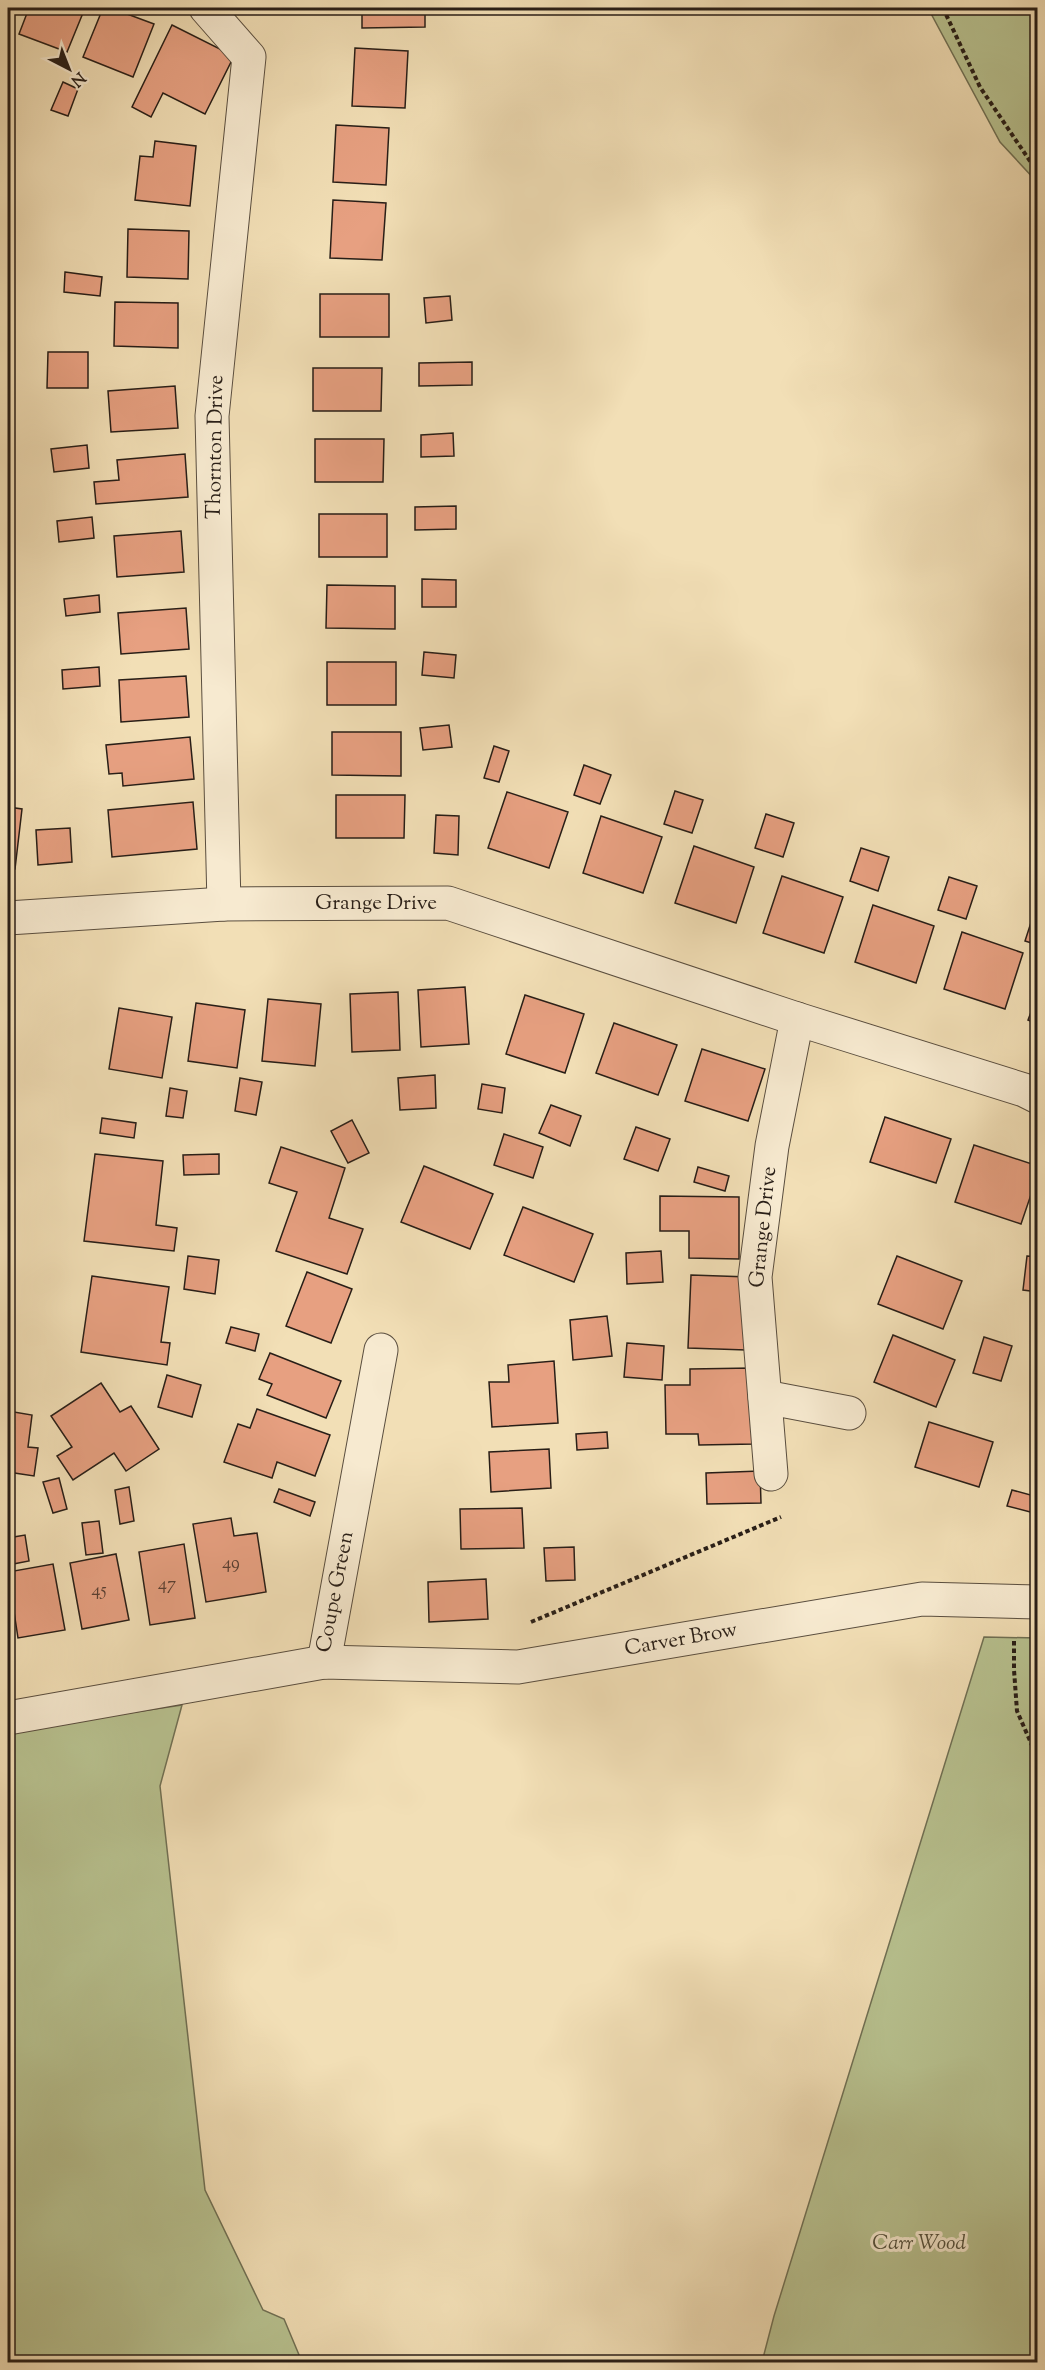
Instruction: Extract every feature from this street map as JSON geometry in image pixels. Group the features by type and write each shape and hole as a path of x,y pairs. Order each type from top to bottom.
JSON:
{"street":[{"name":"Thornton Drive","path":"206,8 249,57 212,416 224,904"},
{"name":"Grange Drive","path":"8,926 224,904 448,903 797,1019 1024,1090 1038,1097"},
{"name":"Grange Drive","path":"771,1474 755,1277 772,1146 797,1019"},
{"name":"Coupe Green","path":"8,1718 324,1662 381,1350"},
{"path":"765,1397 849,1413"},
{"name":"Carver Brow","path":"324,1662 519,1667 922,1599 1026,1602"}],"path":[{"path":"943,8 980,87 1038,173"},
{"path":"527,1623 781,1517"},
{"path":"1026,1602 1014,1670 1017,1711 1038,1759"}],"green space":[{"path":"928,8 1037,8 1037,182 1000,142"},
{"name":"Carr Wood","path":"984,1637 1037,1638 1037,2362 762,2362 774,2316"},
{"path":"182,1705 160,1786 205,2190 263,2310 284,2319 302,2362 8,2362 8,1731"}],"building":[{"path":"29,8 85,8 67,52 19,34"},
{"path":"103,8 111,8 154,24 133,77 83,57"},
{"path":"362,8 425,8 425,27 362,28"},
{"path":"172,25 234,56 205,114 163,93 151,117 132,107"},
{"path":"355,48 408,51 405,108 352,106"},
{"path":"63,82 78,89 68,116 51,110"},
{"path":"336,125 389,128 386,185 333,182"},
{"path":"155,141 196,146 190,206 135,200 140,156 153,157"},
{"path":"333,200 386,203 382,260 330,258"},
{"path":"128,229 189,231 188,279 127,277"},
{"path":"65,272 102,277 100,296 64,292"},
{"path":"320,294 389,294 389,337 320,337"},
{"path":"450,296 452,320 426,323 424,298"},
{"path":"115,302 178,303 178,348 114,346"},
{"path":"48,352 88,352 88,388 47,388"},
{"path":"472,362 472,385 419,386 419,363"},
{"path":"313,368 382,368 381,411 313,411"},
{"path":"175,386 178,428 111,432 108,391"},
{"path":"453,433 454,456 421,457 421,435"},
{"path":"315,439 384,439 383,482 315,482"},
{"path":"87,445 89,468 54,472 51,449"},
{"path":"185,454 188,497 96,504 94,482 119,480 117,460"},
{"path":"456,506 456,529 415,530 415,507"},
{"path":"319,514 387,514 387,557 319,557"},
{"path":"92,517 94,538 59,542 57,521"},
{"path":"181,531 184,572 117,577 114,536"},
{"path":"422,579 456,580 456,607 422,607"},
{"path":"327,585 395,586 395,629 326,628"},
{"path":"99,595 100,612 66,616 64,599"},
{"path":"186,608 189,649 121,654 118,613"},
{"path":"424,652 456,655 454,678 422,675"},
{"path":"327,662 396,662 396,705 327,705"},
{"path":"99,667 100,686 63,689 62,670"},
{"path":"186,676 189,717 121,722 119,680"},
{"path":"449,725 452,747 423,750 420,728"},
{"path":"332,732 401,732 401,776 332,775"},
{"path":"190,737 194,779 123,786 122,773 109,774 106,745"},
{"path":"494,746 509,751 499,782 484,778"},
{"path":"584,765 611,775 600,804 574,795"},
{"path":"675,791 703,800 692,833 664,824"},
{"path":"507,792 568,812 549,868 488,848"},
{"path":"336,795 405,795 404,838 336,838"},
{"path":"193,802 197,849 112,857 108,810"},
{"path":"8,807 22,809 15,869 8,868"},
{"path":"766,814 794,823 783,857 755,848"},
{"path":"436,815 459,816 458,855 434,853"},
{"path":"601,816 662,837 643,893 583,873"},
{"path":"70,828 72,862 38,865 36,830"},
{"path":"694,846 754,867 736,923 675,903"},
{"path":"861,848 889,857 878,891 850,881"},
{"path":"782,876 843,897 824,953 763,933"},
{"path":"949,877 977,886 966,919 938,910"},
{"path":"873,905 934,926 916,983 855,962"},
{"path":"1036,907 1038,907 1038,945 1025,941"},
{"path":"962,932 1023,953 1005,1009 944,989"},
{"path":"465,987 469,1044 421,1047 418,990"},
{"path":"398,992 400,1050 352,1052 350,994"},
{"path":"1038,994 1038,1024 1028,1020"},
{"path":"525,995 584,1014 565,1073 506,1054"},
{"path":"268,999 321,1004 315,1066 262,1061"},
{"path":"196,1003 245,1010 237,1068 188,1061"},
{"path":"119,1008 172,1017 162,1078 109,1069"},
{"path":"614,1023 677,1045 658,1095 596,1073"},
{"path":"702,1049 765,1069 748,1121 685,1101"},
{"path":"435,1075 436,1108 400,1110 398,1078"},
{"path":"240,1078 262,1082 256,1115 235,1111"},
{"path":"482,1084 505,1088 502,1113 478,1109"},
{"path":"170,1088 187,1091 183,1118 166,1116"},
{"path":"551,1105 581,1116 570,1146 539,1133"},
{"path":"885,1117 951,1139 936,1183 870,1162"},
{"path":"102,1118 136,1123 134,1138 100,1133"},
{"path":"352,1120 369,1153 348,1163 331,1131"},
{"path":"636,1127 670,1139 658,1171 624,1159"},
{"path":"504,1134 543,1147 533,1178 494,1165"},
{"path":"974,1145 1038,1166 1038,1174 1021,1224 955,1202"},
{"path":"281,1147 345,1168 329,1218 363,1229 347,1274 276,1251 297,1192 269,1183"},
{"path":"95,1154 163,1161 156,1225 177,1228 174,1251 84,1241"},
{"path":"219,1154 219,1174 184,1175 183,1155"},
{"path":"424,1166 493,1194 470,1249 401,1222"},
{"path":"698,1167 729,1176 725,1191 694,1182"},
{"path":"660,1196 739,1197 739,1259 689,1258 689,1231 660,1231"},
{"path":"523,1207 593,1234 574,1282 504,1255"},
{"path":"661,1251 663,1282 627,1284 626,1253"},
{"path":"188,1256 219,1260 215,1294 184,1289"},
{"path":"897,1256 962,1281 943,1329 878,1304"},
{"path":"1027,1256 1038,1257 1038,1292 1023,1290"},
{"path":"307,1272 352,1289 331,1343 286,1326"},
{"path":"691,1275 749,1277 746,1350 688,1348"},
{"path":"92,1276 169,1287 161,1342 170,1343 167,1365 81,1352"},
{"path":"607,1316 612,1356 573,1360 570,1320"},
{"path":"231,1327 259,1334 255,1351 226,1343"},
{"path":"893,1335 955,1360 936,1407 874,1382"},
{"path":"984,1337 1012,1346 1001,1381 973,1373"},
{"path":"627,1343 664,1346 662,1380 624,1377"},
{"path":"270,1353 341,1381 326,1418 267,1395 272,1384 259,1379"},
{"path":"554,1361 558,1423 492,1427 489,1382 509,1382 508,1365"},
{"path":"752,1368 754,1444 699,1445 698,1434 666,1434 665,1385 690,1385 690,1369"},
{"path":"167,1375 201,1385 192,1417 158,1407"},
{"path":"101,1383 120,1412 131,1406 159,1449 126,1471 114,1453 73,1480 57,1456 72,1447 51,1416"},
{"path":"257,1409 330,1435 315,1476 277,1462 272,1478 224,1462 238,1424 250,1428"},
{"path":"8,1411 32,1415 28,1447 38,1448 34,1476 8,1472"},
{"path":"929,1422 993,1442 979,1487 915,1467"},
{"path":"607,1432 608,1448 577,1450 576,1434"},
{"path":"549,1449 551,1488 491,1492 489,1452"},
{"path":"760,1471 761,1503 707,1504 706,1473"},
{"path":"59,1478 67,1509 53,1513 43,1482"},
{"path":"129,1487 134,1521 120,1524 115,1490"},
{"path":"279,1489 315,1502 310,1516 274,1502"},
{"path":"1012,1490 1038,1497 1038,1514 1007,1506"},
{"path":"522,1508 524,1548 461,1549 460,1509"},
{"path":"231,1518 234,1536 257,1533 266,1592 206,1602 193,1524"},
{"path":"99,1521 103,1553 86,1555 82,1523"},
{"path":"25,1535 29,1561 8,1565 8,1538"},
{"path":"184,1544 195,1618 150,1625 139,1552"},
{"path":"574,1547 575,1580 546,1581 544,1548"},
{"path":"116,1554 129,1620 82,1629 70,1563"},
{"path":"53,1564 65,1630 18,1638 8,1572"},
{"path":"486,1579 488,1619 429,1622 428,1582"}]}
